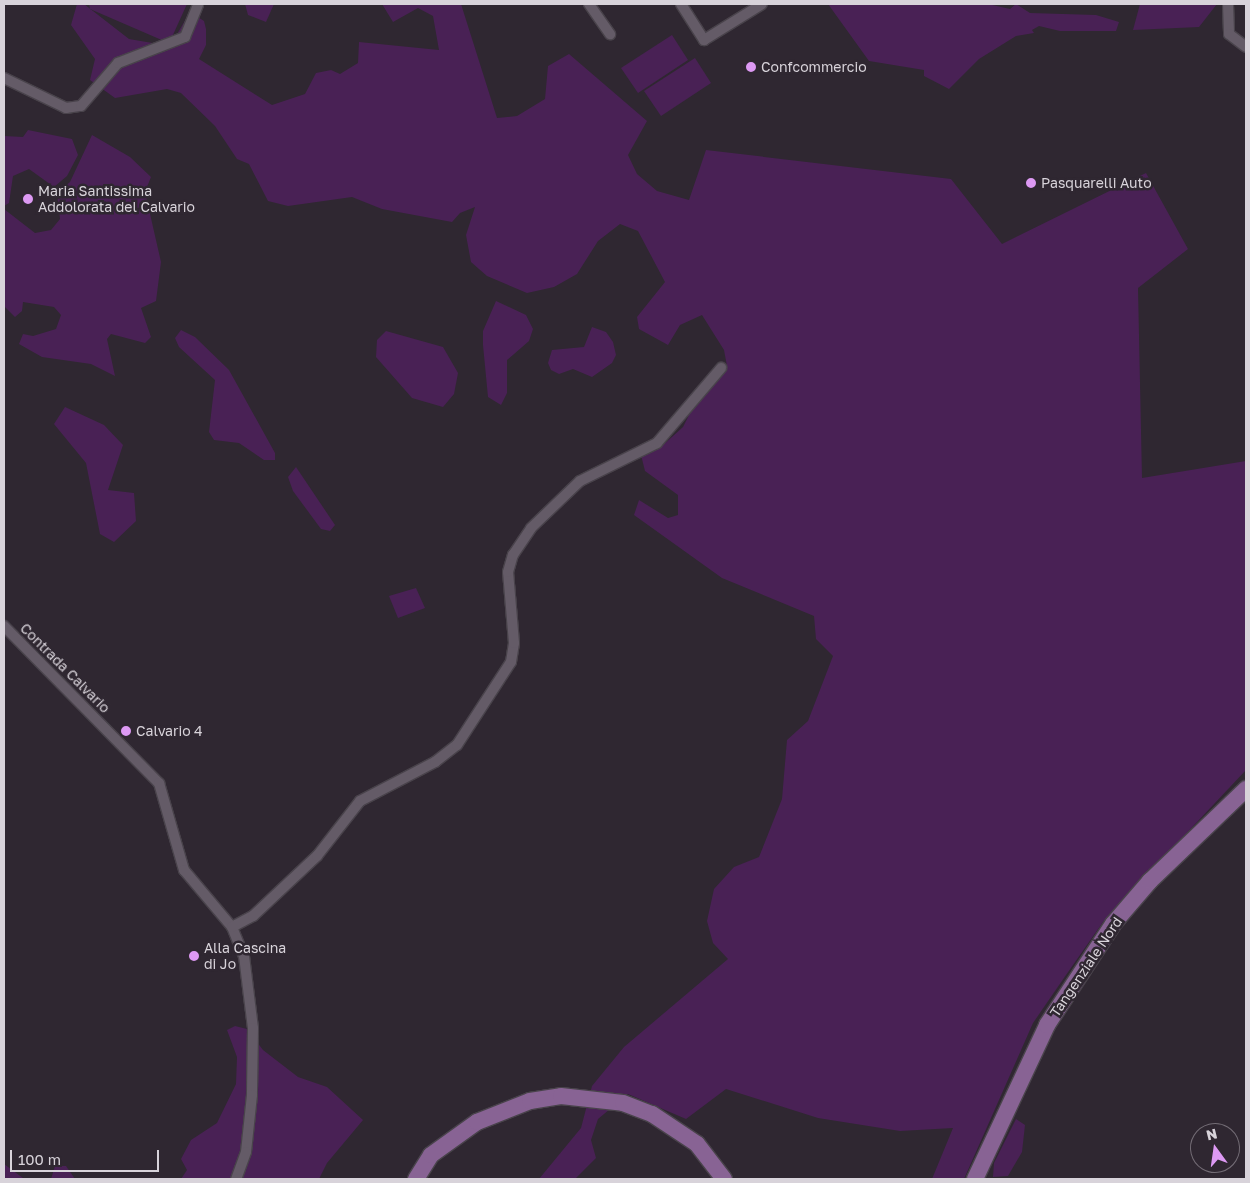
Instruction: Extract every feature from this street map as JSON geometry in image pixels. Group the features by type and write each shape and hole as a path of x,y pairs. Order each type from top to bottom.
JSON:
{"main road":[{"name":"Tangenziale Nord","path":"975,1179 1047,1025 1113,924 1150,881 1246,789"},
{"path":"416,1179 431,1155 454,1135 500,1111 553,1098 592,1097 652,1114 678,1130 697,1144 724,1179"}],"street":[{"path":"4,78 66,108 81,106 118,63 185,37 198,4"},
{"path":"590,4 610,34"},
{"path":"681,4 704,40 762,4"},
{"path":"1228,4 1229,34 1246,46"},
{"path":"232,927 253,916 317,856 360,801 435,762 457,745 510,662 514,643 508,572 513,555 531,528 580,481 657,443 722,368"},
{"name":"Contrada Calvario","path":"4,626 159,783 184,870 232,927 244,956 253,1028 251,1103 246,1152 236,1179"}],"shaded area":[{"path":"77,4 84,4 129,39 164,45 173,41 190,12 204,21 206,29 206,45 199,59 272,105 305,94 316,73 331,70 340,74 358,63 359,42 439,50 433,16 418,8 393,22 382,4 461,4 497,118 517,116 545,99 548,66 569,54 647,121 628,155 637,174 657,191 689,200 706,150 951,179 1002,244 1146,173 1188,249 1138,288 1142,478 1246,461 1246,770 1103,922 1066,975 1033,1023 964,1179 932,1179 953,1128 900,1131 818,1118 726,1089 686,1119 628,1094 598,1119 591,1140 596,1158 575,1179 539,1179 581,1128 592,1086 624,1047 728,959 713,943 707,921 714,889 734,867 759,857 782,799 787,740 808,721 833,656 816,639 814,616 722,578 634,515 639,500 668,518 678,515 678,495 645,471 641,455 662,446 683,427 698,397 727,366 724,350 702,315 680,325 668,345 639,329 637,317 665,282 638,231 620,224 598,241 577,274 554,287 527,293 487,276 471,262 466,235 475,207 460,213 452,222 382,209 352,197 288,206 268,201 249,164 237,159 215,126 181,93 167,89 115,98 90,80 95,59 71,25"},
{"path":"89,4 187,4 172,37 164,41 90,9"},
{"path":"245,4 274,4 266,22 248,15"},
{"path":"828,4 988,4 1010,9 1016,4 1030,13 1096,15 1119,22 1116,31 1060,31 1039,26 1032,30 1034,33 1016,36 979,59 949,89 924,76 924,70 869,61"},
{"path":"1140,4 1217,4 1199,27 1133,30"},
{"path":"672,35 688,60 638,93 621,68"},
{"path":"695,58 711,83 661,116 644,91"},
{"path":"28,130 72,139 78,155 67,176 54,187 29,169 13,176 9,203 4,206 4,136 23,137"},
{"path":"92,135 130,157 151,177 145,192 161,262 156,301 141,308 151,337 145,343 111,334 107,339 115,376 91,364 42,357 19,344 23,334 33,336 56,329 61,315 54,307 23,302 22,311 15,317 4,306 4,209 35,233 51,230 60,219 57,193 70,182"},
{"path":"496,301 526,315 533,329 529,341 507,360 507,393 501,405 488,397 483,345 483,331"},
{"path":"592,327 606,332 613,342 616,355 612,363 592,377 573,369 559,374 551,370 548,363 552,350 584,347"},
{"path":"181,330 195,337 229,370 275,453 275,460 264,460 239,443 214,440 209,432 215,380 179,347 175,338"},
{"path":"386,331 443,347 458,373 454,394 443,407 412,398 376,357 377,340"},
{"path":"65,407 104,425 123,445 108,490 134,493 136,521 114,542 100,534 86,463 54,424"},
{"path":"296,467 335,525 330,531 321,529 293,491 288,477"},
{"path":"416,588 425,608 398,618 389,596"},
{"path":"235,1026 247,1029 263,1050 298,1077 327,1087 363,1120 327,1163 319,1179 181,1179 187,1170 181,1159 191,1140 217,1123 236,1084 237,1057 227,1030"},
{"path":"1016,1119 1025,1125 1022,1152 1008,1176 993,1177 994,1163"},
{"path":"4,1164 23,1178 29,1179 4,1179"},
{"path":"55,1166 66,1166 75,1179 51,1179"}],"place":[{"name":"Confcommercio","path":"751,67"},
{"name":"Pasquarelli Auto","path":"1031,183"},
{"name":"Maria Santissima Addolorata del Calvario","path":"28,199"},
{"name":"Calvario 4","path":"126,731"},
{"name":"Alla Cascina di Jo","path":"194,956"}]}
